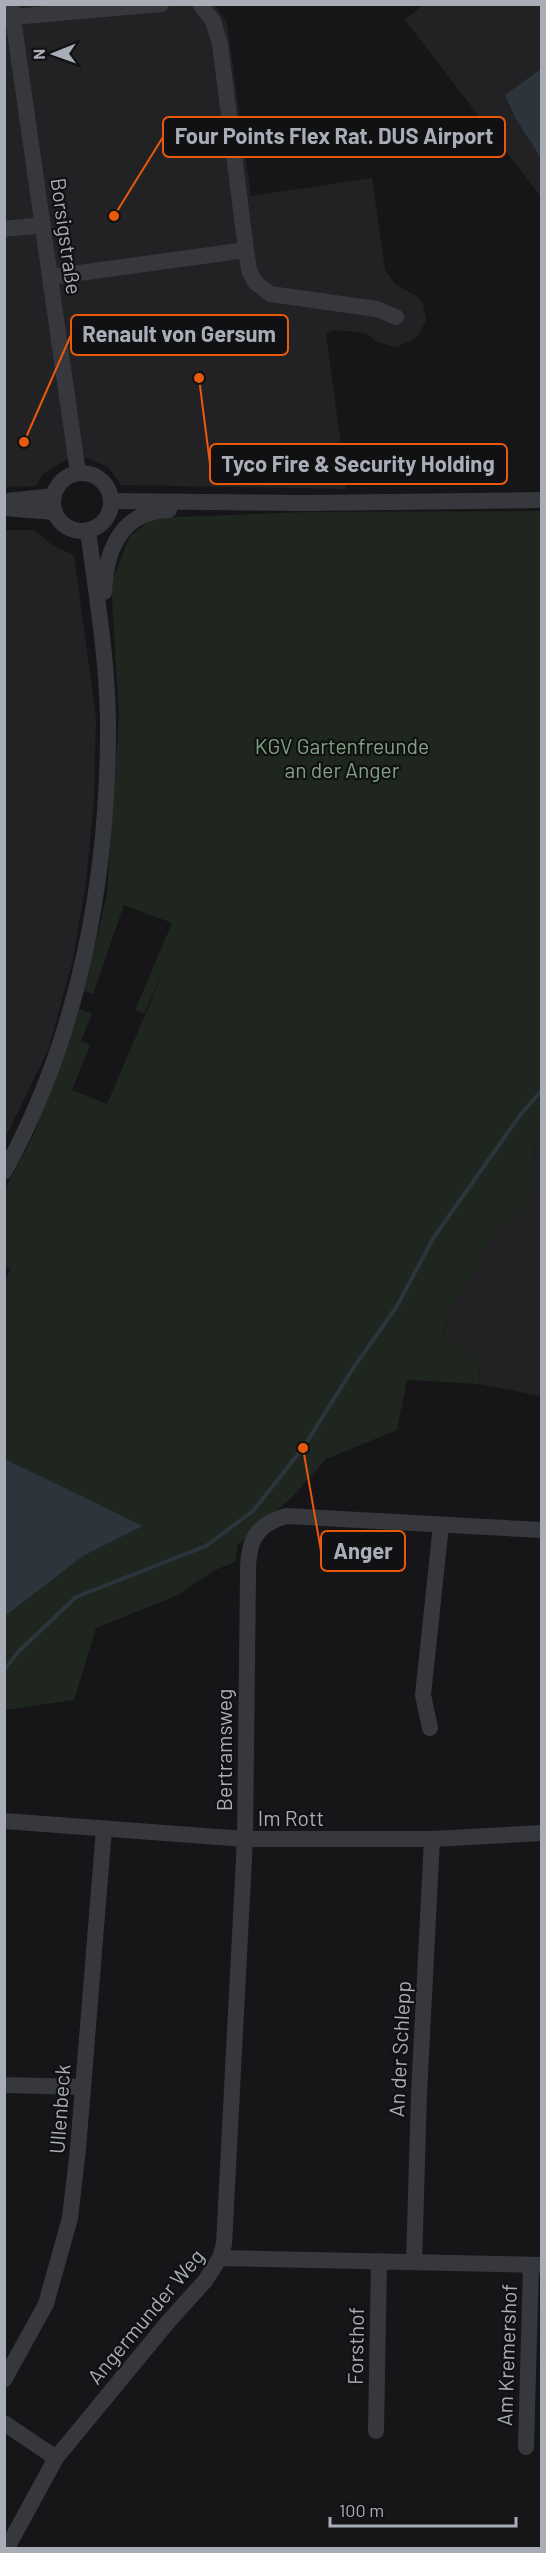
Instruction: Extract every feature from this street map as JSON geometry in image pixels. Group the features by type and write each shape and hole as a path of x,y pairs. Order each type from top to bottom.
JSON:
{"street":[{"path":"12,11 161,4"},
{"path":"200,4 213,21 219,44 249,270 255,282 270,294 377,309 396,317"},
{"name":"Borsigstraße","path":"12,11 78,473"},
{"path":"4,230 43,225"},
{"path":"50,277 246,250"},
{"path":"78,473 97,477 109,492 111,501 105,520 88,530 80,531 65,525 54,504 62,480 78,473"},
{"path":"111,501 309,503 542,500"},
{"path":"4,501 54,504"},
{"path":"103,643 107,630 105,572 109,555 117,539 134,519 159,511 265,509 309,503"},
{"path":"4,508 54,504"},
{"path":"4,1172 44,1089 62,1037 87,943 98,888 107,770 108,718 103,643 88,530"},
{"name":"Bertramsweg","path":"220,2258 224,2244 245,1839 248,1573 251,1542 266,1525 274,1519 285,1516 542,1530"},
{"path":"430,1728 423,1695 441,1525"},
{"name":"Im Rott","path":"4,1821 245,1839 432,1839 542,1833"},
{"name":"Ullenbeck","path":"4,2380 46,2304 63,2248 75,2188 104,1829"},
{"name":"An der Schlepp","path":"414,2262 432,1839"},
{"path":"4,2085 83,2087"},
{"name":"Angermunder Weg","path":"7,2548 56,2458 168,2322 205,2281 220,2258 536,2265"},
{"name":"Forsthof","path":"376,2431 379,2261"},
{"name":"Am Kremershof","path":"526,2447 536,2265"},
{"path":"4,2423 56,2458"}],"shaded area":[{"path":"4,5 215,5 227,23 251,196 372,178 385,270 395,284 418,297 423,304 426,320 419,335 396,347 377,342 366,333 335,330 326,334 347,489 121,485 108,467 86,458 66,460 43,474 36,486 5,487"},
{"path":"423,5 541,5 541,197 405,20"},
{"path":"541,69 541,158 516,119 505,95"},
{"path":"4,530 34,530 52,545 74,555 96,718 94,800 86,883 73,959 49,1048 5,1138"},
{"path":"541,1124 541,1396 479,1384 480,1364 443,1336 449,1313 500,1226 528,1205 537,1129"},
{"path":"5,1459 143,1526 83,1556 5,1616"}],"green space":[{"name":"KGV Gartenfreunde an der Anger","path":"541,511 541,1124 537,1129 528,1205 500,1226 449,1313 443,1335 480,1364 479,1384 407,1380 397,1430 326,1459 293,1496 238,1545 235,1562 215,1570 178,1595 96,1628 74,1700 5,1710 6,1614 83,1556 143,1526 4,1459 4,1280 11,1270 5,1265 5,1189 35,1132 78,1008 92,1014 81,1041 90,1045 72,1090 107,1104 166,966 144,1014 135,1010 172,923 124,905 93,994 84,991 107,894 119,717 111,583 130,536 153,518 307,512"}],"waterway":[{"path":"4,1670 19,1651 76,1597 206,1546 253,1511 303,1448 354,1367 397,1306 434,1237 521,1114 542,1090"}],"place":[{"name":"Four Points Flex Rat. DUS Airport","path":"114,216"},
{"name":"Tyco Fire & Security Holding","path":"199,378"},
{"name":"Renault von Gersum","path":"24,442"},
{"name":"Anger","path":"303,1448"}]}
